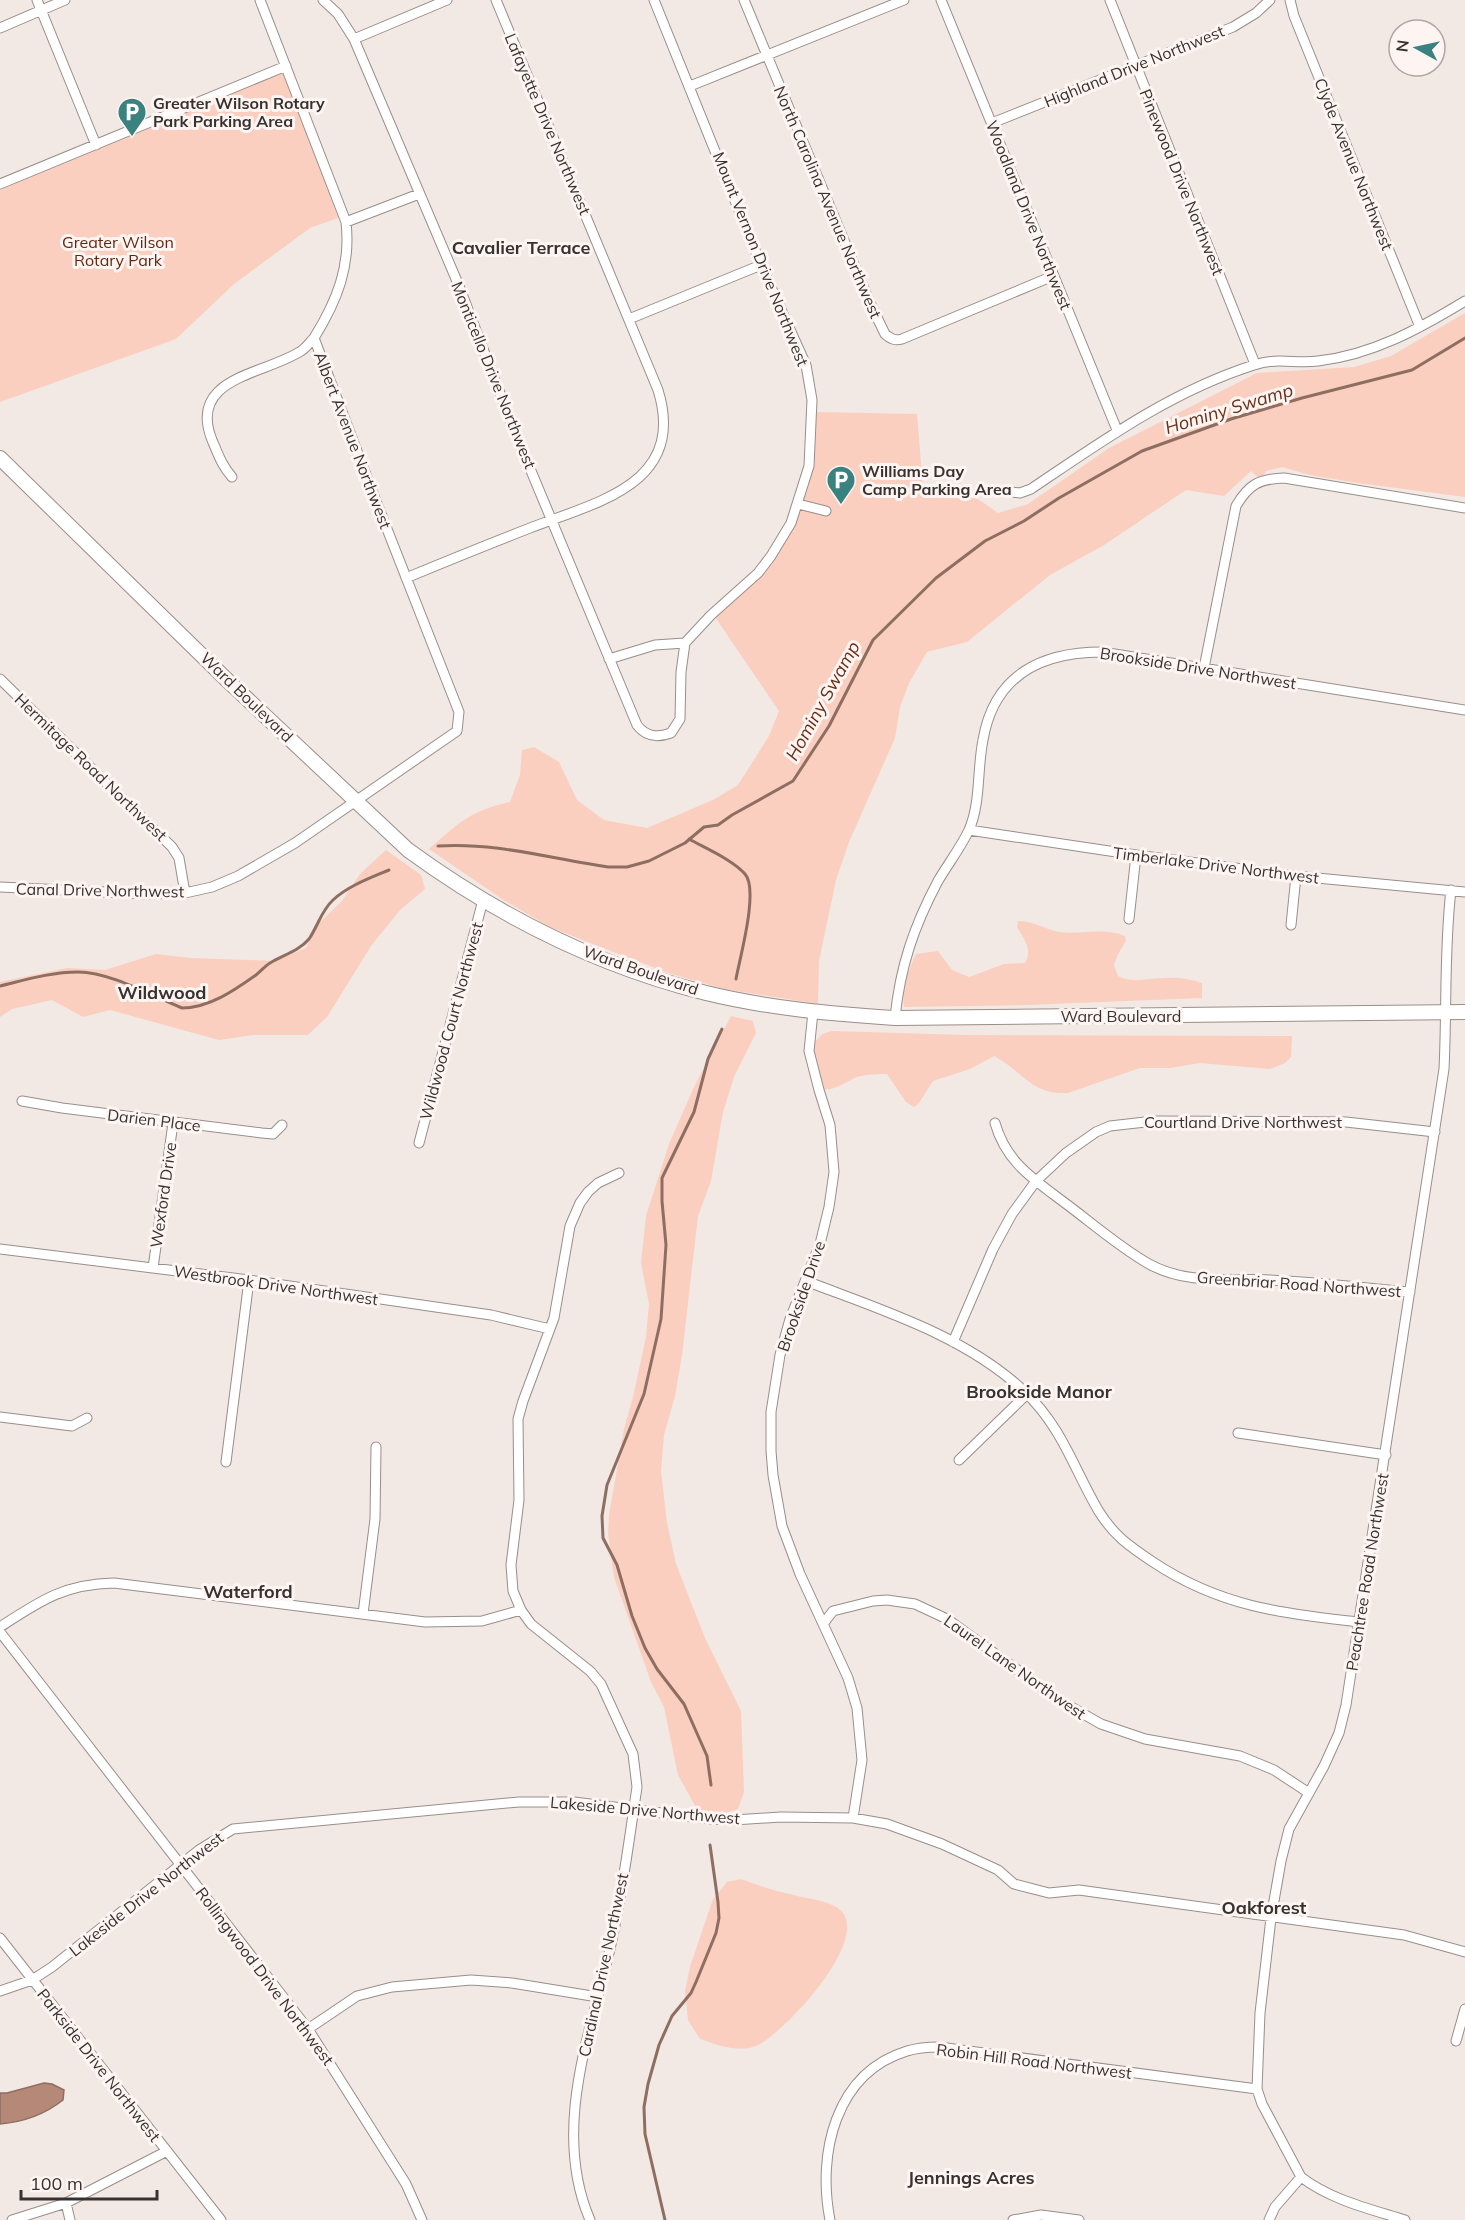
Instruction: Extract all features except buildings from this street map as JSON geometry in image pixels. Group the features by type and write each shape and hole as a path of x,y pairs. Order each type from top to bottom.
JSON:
{"main road":[{"name":"Ward Boulevard","path":"0,458 228,681 408,850 483,900 528,925 574,947 650,976 707,993 813,1012 895,1018 1465,1012"}],"street":[{"path":"37,0 96,145"},
{"path":"0,28 65,0"},
{"name":"Albert Avenue Northwest","path":"260,0 346,222 347,253 343,278 336,299 314,338 459,712 460,721 457,732 354,800"},
{"name":"Monticello Drive Northwest","path":"323,0 338,14 354,39 459,286 514,430 637,726 644,733 654,736 670,733 677,725 681,709 681,672 685,643"},
{"path":"354,39 447,0"},
{"name":"Lafayette Drive Northwest","path":"406,578 585,509 628,486 649,466 660,448 664,428 664,408 630,319 496,0"},
{"name":"Mount Vernon Drive Northwest","path":"654,0 761,266 806,365 811,389 812,431 809,466 798,504 783,538 758,573 711,615 685,643"},
{"name":"North Carolina Avenue Northwest","path":"744,0 870,303 889,338 902,339 1053,276"},
{"path":"690,86 904,0"},
{"name":"Woodland Drive Northwest","path":"942,0 1117,430"},
{"name":"Pinewood Drive Northwest","path":"1110,0 1255,364"},
{"name":"Highland Drive Northwest","path":"992,123 1135,64 1233,27 1256,13 1270,0"},
{"name":"Clyde Avenue Northwest","path":"1290,0 1294,16 1420,327"},
{"path":"0,184 286,66"},
{"path":"346,222 419,194"},
{"path":"630,319 761,266"},
{"path":"1011,492 1020,493 1031,489 1117,430 1190,391 1255,364 1275,360 1315,362 1376,348 1420,327 1465,301"},
{"path":"232,477 223,467 207,424 207,414 214,396 228,383 302,351 314,338"},
{"path":"1204,668 1233,516 1242,495 1261,480 1284,478 1465,508"},
{"path":"798,504 826,511"},
{"path":"609,658 639,648 685,643"},
{"name":"Brookside Drive Northwest","path":"895,1018 901,971 909,944 938,881 969,830 975,810 983,740 991,712 1002,694 1022,673 1039,662 1058,655 1102,652 1465,710"},
{"name":"Hermitage Road Northwest","path":"0,679 172,846 179,858 185,893"},
{"name":"Canal Drive Northwest","path":"0,887 147,894 185,893 212,887 253,868 295,843 354,800"},
{"name":"Timberlake Drive Northwest","path":"969,830 1296,876 1465,892"},
{"path":"1129,919 1136,855"},
{"path":"1291,925 1296,876"},
{"name":"Peachtree Road Northwest","path":"1301,2177 1262,2104 1257,2089 1260,2013 1271,1918 1289,1828 1339,1733 1346,1705 1444,1068 1447,1012 1445,952 1450,890"},
{"name":"Wildwood Court Northwest","path":"419,1143 483,900"},
{"name":"Brookside Drive","path":"813,1012 809,1051 830,1125 834,1172 825,1226 790,1319 780,1355 771,1412 771,1451 782,1526 800,1574 848,1678 857,1708 862,1760 853,1818"},
{"name":"Darien Place","path":"22,1101 173,1123 273,1134 282,1125"},
{"name":"Courtland Drive Northwest","path":"953,1342 993,1249 1012,1214 1036,1181 1071,1148 1096,1132 1110,1126 1137,1122 1346,1122 1435,1132"},
{"name":"Wexford Drive","path":"153,1268 173,1123"},
{"name":"Greenbriar Road Northwest","path":"995,1123 998,1136 1011,1159 1036,1181 1150,1264 1182,1275 1208,1280 1269,1280 1410,1292"},
{"name":"Cardinal Drive Northwest","path":"590,2220 578,2183 575,2165 576,2088 611,1947 634,1810 637,1778 633,1754 601,1684 590,1671 531,1624 520,1610 513,1591 511,1565 519,1500 519,1419 523,1401 550,1329 561,1287 574,1215 588,1192 598,1183 619,1173"},
{"name":"Westbrook Drive Northwest","path":"0,1249 249,1280 491,1314 550,1329"},
{"path":"226,1462 249,1280"},
{"path":"806,1281 924,1328 953,1342 1005,1376 1027,1394 1050,1421 1063,1440 1098,1509 1121,1541 1167,1571 1200,1589 1244,1605 1298,1615 1360,1622"},
{"path":"959,1461 1027,1394"},
{"path":"0,1418 72,1426 87,1418"},
{"path":"1238,1433 1386,1455"},
{"path":"363,1614 375,1519 376,1447"},
{"path":"0,1627 54,1594 75,1587 106,1583 125,1583 426,1622 468,1623 497,1618 520,1610"},
{"name":"Laurel Lane Northwest","path":"823,1624 833,1611 873,1601 886,1600 915,1604 946,1619 1059,1700 1101,1724 1145,1738 1240,1756 1274,1770 1309,1793"},
{"name":"Rollingwood Drive Northwest","path":"0,1632 308,2029 399,2174 422,2220"},
{"name":"Lakeside Drive Northwest","path":"0,1991 32,1980 52,1966 223,1833 244,1827 519,1802 574,1803 718,1820 792,1816 853,1818 887,1824 942,1844 998,1870 1014,1884 1030,1889 1049,1893 1079,1890 1404,1935 1465,1952"},
{"name":"Parkside Drive Northwest","path":"0,1938 221,2220"},
{"path":"308,2029 357,1996 392,1987 471,1980 512,1983 598,1997"},
{"path":"1456,2041 1465,2009"},
{"name":"Robin Hill Road Northwest","path":"830,2220 826,2185 828,2157 835,2123 843,2104 850,2091 873,2068 906,2051 939,2047 1257,2089"},
{"path":"12,2220 66,2203 167,2151"},
{"path":"1269,2220 1275,2207 1301,2177 1316,2188 1344,2200 1405,2220"},
{"path":"66,2203 70,2220"},
{"path":"1013,2220 1041,2215 1079,2220"}],"green space":[{"name":"Greater Wilson Rotary Park","path":"286,66 338,218 310,228 234,284 176,339 0,402 0,190"},
{"path":"1465,313 1465,497 1358,483 1310,475 1282,467 1266,471 1261,480 1251,471 1224,496 1186,490 1104,545 1050,575 967,642 927,652 909,683 900,707 895,738 849,842 836,880 819,961 818,1004 724,989 668,973 550,927 502,899 429,849 465,819 484,809 510,802 520,775 522,750 534,747 559,762 577,800 604,820 647,828 713,800 738,785 769,736 779,711 715,617 761,576 794,527 813,469 815,412 917,414 923,488 978,499 998,513 1028,504 1109,448 1257,373 1354,367 1391,356"},
{"path":"386,850 421,875 425,889 400,910 371,946 327,1017 308,1035 253,1035 219,1040 110,1010 83,1017 52,1000 12,1009 0,1017 0,982 67,968 105,970 156,954 190,958 274,961 306,948 316,926 342,901 360,874"},
{"path":"1018,921 1029,922 1059,932 1109,932 1125,936 1126,941 1114,965 1118,976 1135,980 1179,978 1193,980 1202,983 1202,998 904,1007 908,972 916,954 938,951 952,970 969,977 1004,964 1025,963 1028,949 1017,927"},
{"path":"731,1016 753,1021 756,1033 734,1077 723,1112 711,1181 698,1216 682,1355 675,1396 664,1435 661,1471 667,1523 676,1564 705,1638 741,1711 744,1792 738,1809 723,1814 698,1811 678,1775 664,1707 651,1682 614,1577 608,1534 609,1515 624,1429 646,1337 649,1304 641,1263 646,1216 669,1144 694,1087"},
{"path":"832,1031 965,1035 1292,1036 1291,1057 1285,1063 1270,1069 1200,1063 1170,1068 1140,1068 1068,1093 1055,1093 1036,1086 994,1056 970,1069 933,1081 914,1107 906,1102 887,1074 861,1076 837,1087 824,1089 814,1053 814,1043 822,1034"},
{"path":"741,1879 774,1890 828,1903 838,1908 847,1921 845,1939 837,1960 805,2003 787,2022 758,2045 736,2049 700,2039 688,2020 685,1991 690,1967 713,1899 727,1882"}],"shaded area":[{"path":"44,2083 64,2090 63,2100 33,2117 0,2124 0,2093"}],"waterway":[{"name":"Hominy Swamp","path":"438,846 481,846 608,867 627,867 649,861 685,843 704,827 718,825 793,781 829,726 873,640 936,578 985,541 1024,521 1059,498 1142,451 1231,419 1412,370 1465,338"},
{"path":"689,839 740,869 749,882 749,908 736,979"},
{"name":"Hominy Swamp","path":"0,986 58,973 90,973 117,980 182,1008 202,1005 230,992 270,963 301,947 309,939 325,909 333,900 352,886 389,870"},
{"path":"711,1785 707,1756 684,1704 657,1669 645,1648 632,1616 617,1565 603,1538 602,1516 607,1485 644,1394 661,1319 666,1245 662,1178 694,1112 708,1059 722,1029"},
{"path":"665,2220 645,2134 644,2107 659,2045 672,2016 691,1993 716,1933 719,1918 718,1902 710,1845"}],"place":[{"name":"Greater Wilson Rotary Park Parking Area","path":"132,138"},
{"name":"Williams Day Camp Parking Area","path":"841,506"}],"district":[{"name":"Cavalier Terrace","path":"521,248"},
{"name":"Wildwood","path":"162,993"},
{"name":"Brookside Manor","path":"1039,1392"},
{"name":"Waterford","path":"248,1592"},
{"name":"Oakforest","path":"1264,1908"},
{"name":"Jennings Acres","path":"971,2178"}]}
